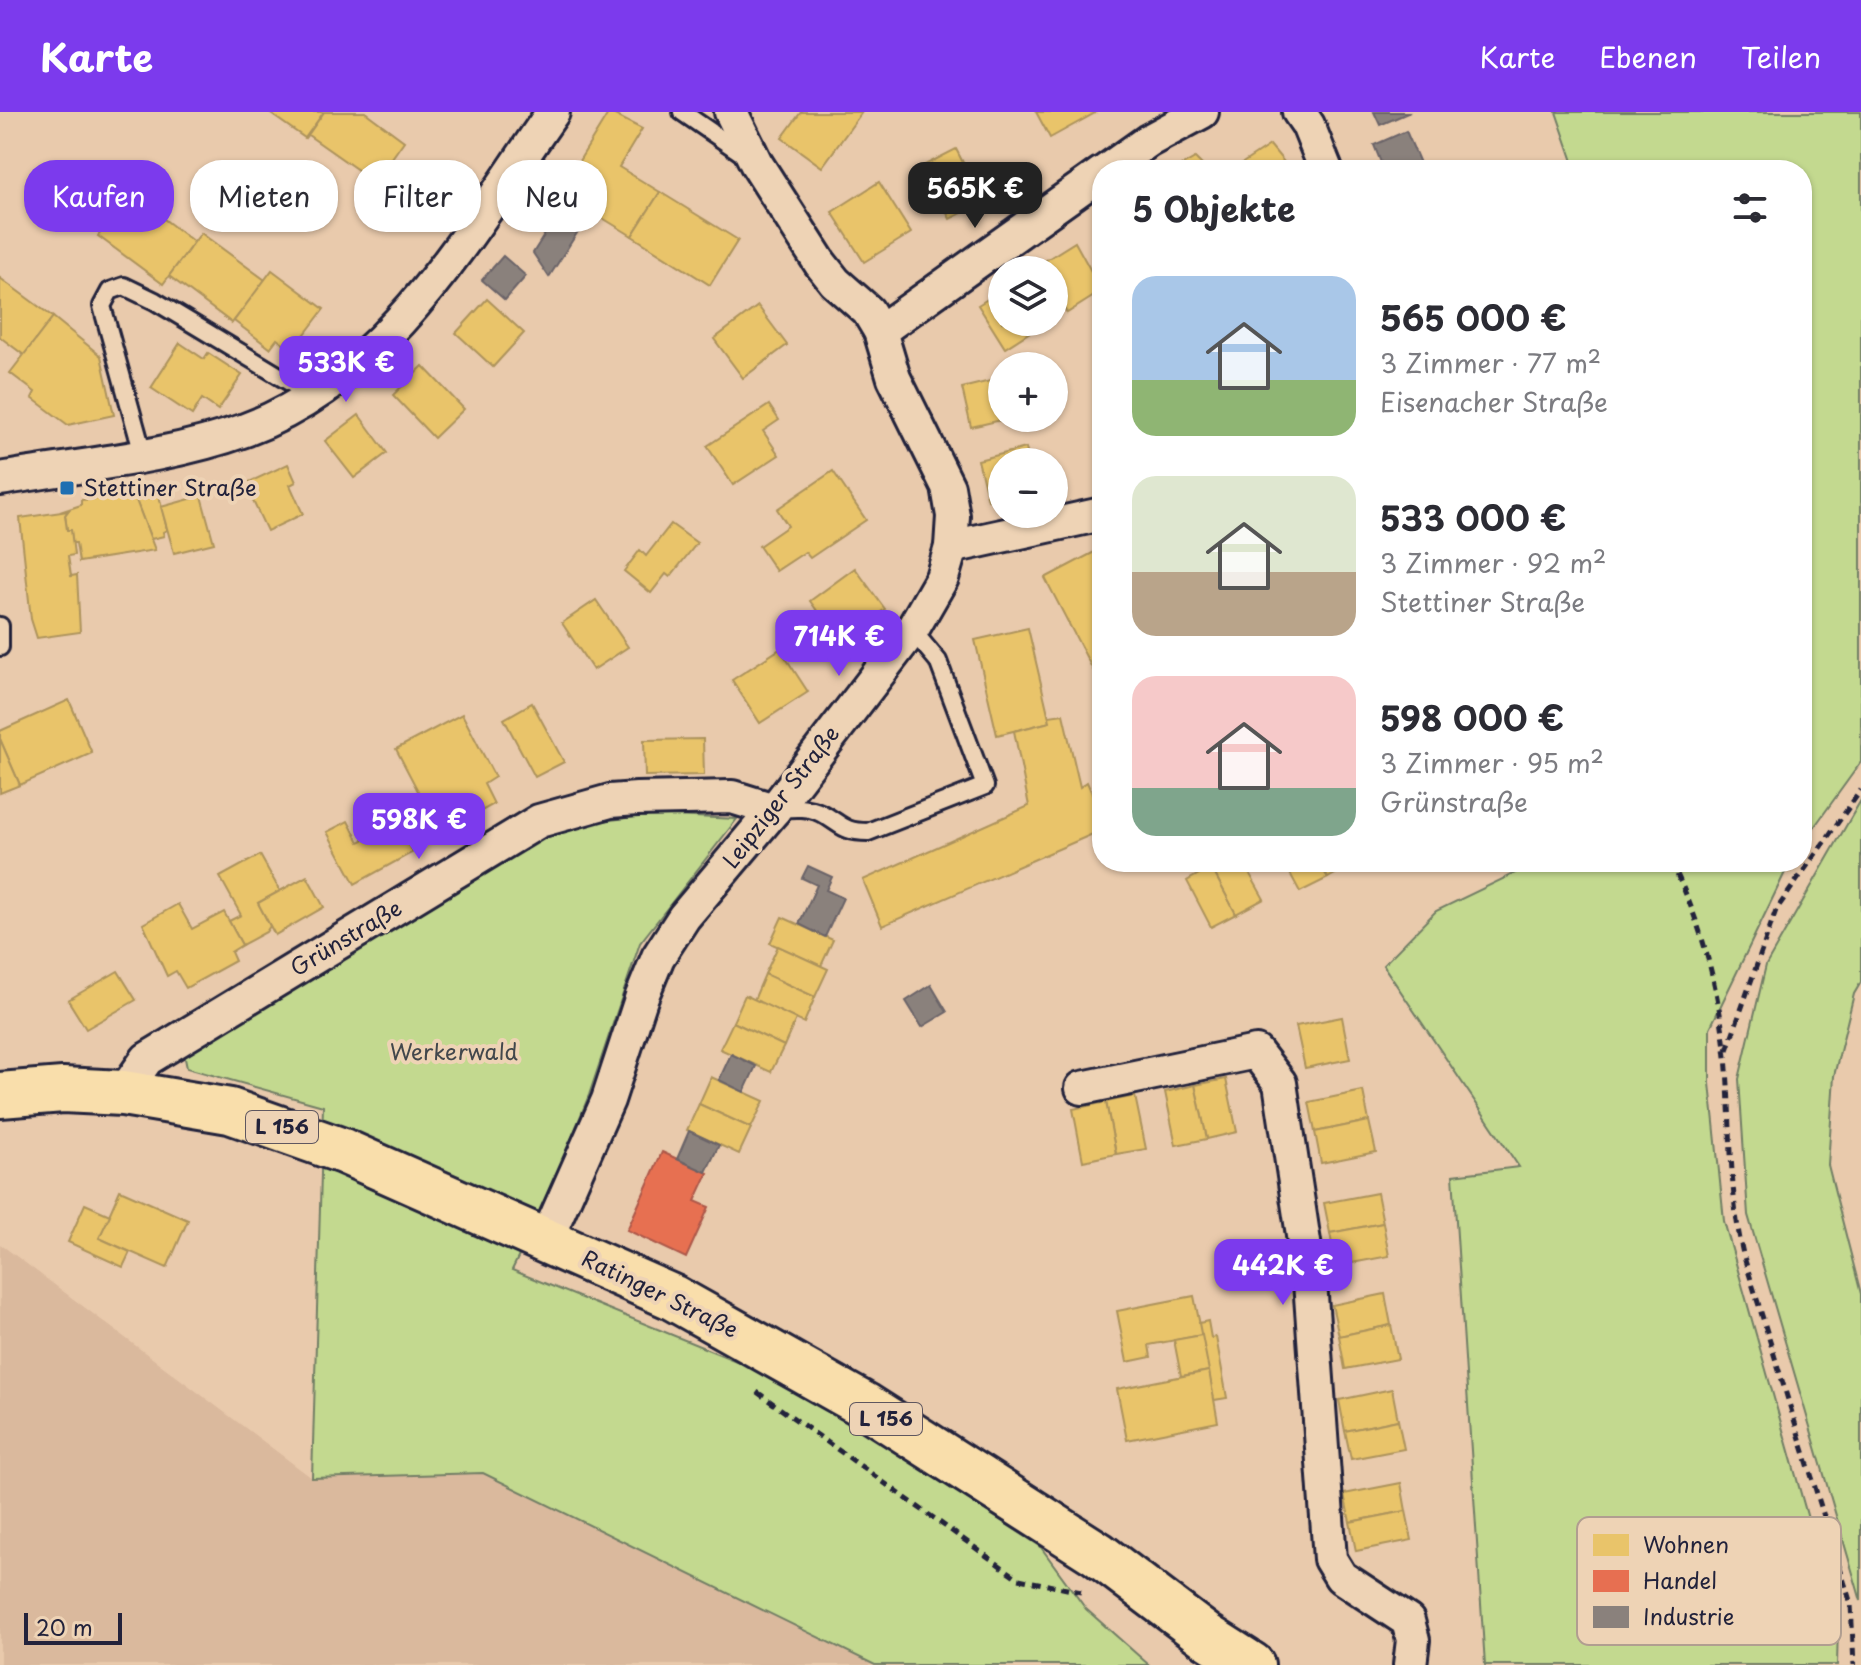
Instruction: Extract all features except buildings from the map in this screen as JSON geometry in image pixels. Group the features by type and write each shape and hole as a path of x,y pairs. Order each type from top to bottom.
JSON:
{"main road":[{"name":"Ratinger Straße","path":"0,1095 63,1090 123,1093 230,1111 284,1128 546,1240 718,1320 854,1399 1098,1554 1205,1635 1252,1665"}],"street":[{"path":"0,479 212,441 248,429 311,395 381,342 418,302 553,112"},
{"name":"Leipziger Straße","path":"546,1240 608,1100 658,957 684,917 774,810 912,630 942,578 951,547 953,516 948,487 894,378 880,331 868,311 835,282 820,263 756,163 731,112"},
{"path":"1121,160 1148,141 1202,112"},
{"path":"1299,112 1308,125 1322,160"},
{"path":"880,331 1092,181"},
{"path":"951,547 1092,516"},
{"name":"Grünstraße","path":"123,1093 147,1059 539,821 610,801 637,799 732,797 774,810"},
{"path":"1082,1088 1256,1052 1280,1083 1310,1282 1330,1559 1341,1577 1408,1621 1413,1640 1410,1665"}],"lane":[{"name":"Leipziger Straße","path":"682,112 756,163"},
{"path":"143,454 102,306 110,291 124,286 155,301 311,395"},
{"path":"0,626 0,647"},
{"path":"774,810 802,807 820,812 848,832 868,832 985,786 938,661 912,630"}],"path":[{"path":"1812,859 1861,790"},
{"path":"1675,872 1707,953 1725,1054 1736,1224 1825,1517"},
{"path":"1725,1054 1776,910 1803,872"},
{"path":"755,1390 1019,1579 1087,1592"},
{"path":"1841,1571 1851,1604 1854,1665"}],"shaded area":[{"path":"0,1244 312,1478 483,1473 875,1665 0,1665"}],"green space":[{"path":"1556,112 1861,112 1861,762 1812,830 1812,160 1573,160"},
{"path":"1861,800 1861,982 1854,994 1834,1076 1828,1165 1861,1294 1861,1601 1841,1533 1841,1517 1836,1517 1748,1215 1739,1079 1766,965"},
{"name":"Werkerwald","path":"650,815 737,819 640,943 589,1095 549,1194 512,1270 788,1382 1040,1546 1086,1609 1149,1665 875,1665 483,1473 312,1478 323,1106 187,1068 183,1049 555,827"},
{"path":"1517,872 1785,872 1710,1028 1710,1083 1724,1221 1808,1517 1577,1517 1577,1645 1838,1645 1837,1665 1485,1665 1453,1175 1519,1167 1383,965 1436,911"}],"place":[{"name":"Stettiner Straße","path":"67,488"}]}
